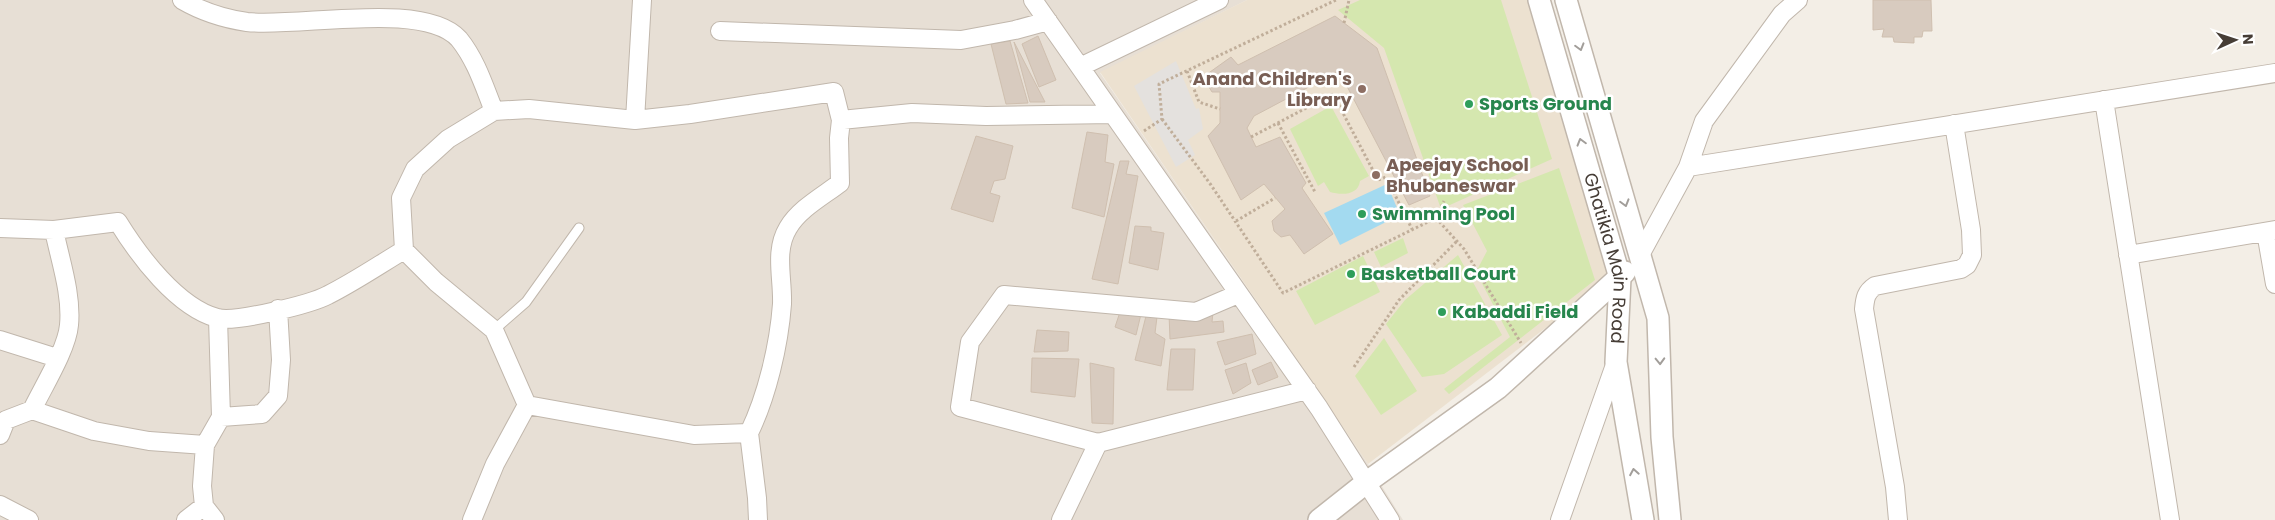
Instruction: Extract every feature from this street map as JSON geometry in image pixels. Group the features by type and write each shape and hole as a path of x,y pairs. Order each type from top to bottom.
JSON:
{"street":[{"path":"182,0 219,15 247,22 370,17 425,21 446,28 458,38 475,63 494,111"},
{"path":"635,120 642,0"},
{"path":"1034,0 1130,140 1307,390 1390,520"},
{"path":"1080,67 1219,0"},
{"name":"Ghatikia Main Road","path":"1539,0 1620,278 1616,362 1643,520"},
{"name":"Ghatikia Main Road","path":"1566,0 1658,318 1662,437 1670,520"},
{"path":"1319,520 1367,482 1498,388 1620,278 1640,254 1688,167 1704,121 1782,14 1798,0"},
{"path":"720,31 961,40 1015,30 1048,21"},
{"path":"1688,167 2275,73"},
{"path":"527,405 494,330 436,282 404,250 401,198 415,169 448,140 494,111 529,109 635,120 690,114 834,92 841,120 840,183 802,212 788,228 780,249 782,303 775,349 760,411 749,433 758,520"},
{"path":"2104,100 2170,520"},
{"path":"841,120 912,113 986,116 1112,114"},
{"path":"1898,520 1895,487 1864,309 1865,299 1868,290 1875,286 1960,269 1967,265 1972,255 1971,230 1954,124"},
{"path":"0,228 54,230 118,222 137,252 191,307 218,318 244,318 327,296 404,250"},
{"path":"32,410 66,339 69,325 69,302 54,230"},
{"path":"2128,255 2270,231 2275,284"},
{"path":"1238,294 1196,312 1004,295 970,342 960,407 1098,442 1307,390"},
{"path":"221,417 262,414 278,396 282,360 278,309"},
{"path":"215,520 204,506 202,486 205,445 221,417 218,318"},
{"path":"0,340 57,358"},
{"path":"1560,520 1616,362"},
{"path":"527,405 694,434 749,433"},
{"path":"472,520 495,464 527,405"},
{"path":"0,434 6,420 32,410 94,431 149,441 205,445"},
{"path":"1061,520 1098,442"},
{"path":"0,505 29,520"},
{"path":"186,520 204,506"}],"lane":[{"path":"494,330 526,302 579,228"}],"path":[{"path":"1336,0 1158,84 1162,119 1236,222 1283,293 1436,218 1444,201"},
{"path":"1344,23 1349,0"},
{"path":"1187,71 1199,102 1220,109"},
{"path":"1252,137 1333,94 1378,180 1386,176 1412,229"},
{"path":"1130,140 1162,119"},
{"path":"1278,123 1315,192"},
{"path":"1236,222 1275,198"},
{"path":"1436,218 1464,249 1530,358"},
{"path":"1354,367 1399,300 1457,241"}],"shaded area":[{"path":"0,0 1247,0 1100,73 1368,464 1403,520 0,520"},
{"name":"Apeejay School Bhubaneswar","path":"1247,0 1532,0 1612,277 1368,464 1100,72"},
{"path":"1176,61 1196,109 1199,108 1203,129 1188,140 1195,155 1176,167 1134,86"}],"green space":[{"name":"Sports Ground","path":"1360,0 1501,0 1552,159 1441,209 1384,48 1338,10"},
{"path":"1331,106 1369,176 1360,181 1359,186 1353,192 1339,194 1330,192 1324,182 1318,186 1290,129"},
{"path":"1559,168 1595,280 1449,394 1444,389 1510,337 1476,272 1487,251 1463,205"},
{"path":"1403,238 1408,253 1381,267 1374,252"},
{"name":"Kabaddi Field","path":"1458,255 1502,335 1444,374 1422,377 1386,324 1405,300"},
{"name":"Basketball Court","path":"1363,256 1380,292 1315,325 1296,291"},
{"path":"1384,338 1417,391 1381,415 1355,376"}],"water":[{"name":"Swimming Pool","path":"1387,184 1400,215 1340,245 1324,213"}],"building":[{"path":"1873,0 1931,0 1932,31 1923,31 1922,37 1914,37 1914,43 1894,42 1893,37 1882,37 1884,29 1873,30"},
{"path":"1335,16 1377,48 1430,196 1409,205 1339,71 1254,116 1247,128 1256,147 1280,137 1306,183 1302,188 1333,234 1304,254 1290,235 1281,237 1274,231 1272,221 1285,209 1264,184 1241,200 1208,136 1220,123 1220,92 1212,92 1203,77 1231,57 1238,65"},
{"path":"1038,36 1056,80 1039,87 1022,44"},
{"path":"1010,41 1028,103 1006,104 991,44"},
{"path":"1014,42 1045,102 1030,102"},
{"path":"1087,132 1108,135 1105,162 1114,164 1104,217 1072,208"},
{"path":"976,136 1013,146 1005,179 994,181 990,193 1000,196 993,222 951,209"},
{"path":"1120,161 1129,161 1126,174 1138,176 1118,284 1092,279"},
{"path":"1135,226 1151,227 1151,231 1164,233 1158,270 1129,263"},
{"path":"1121,309 1141,314 1136,335 1115,327"},
{"path":"1213,312 1212,322 1223,321 1224,332 1170,339 1169,314"},
{"path":"1146,316 1157,317 1155,333 1165,339 1161,366 1135,360"},
{"path":"1037,330 1069,332 1068,351 1034,352"},
{"path":"1252,334 1256,354 1225,365 1217,342"},
{"path":"1171,349 1195,349 1193,390 1167,390"},
{"path":"1032,358 1079,359 1075,397 1031,392"},
{"path":"1271,362 1278,377 1258,385 1252,370"},
{"path":"1090,363 1114,368 1113,424 1092,423"},
{"path":"1246,363 1251,383 1233,394 1225,370"}],"place":[{"name":"Anand Children's Library","path":"1362,89"},
{"name":"Sports Ground","path":"1469,104"},
{"name":"Apeejay School Bhubaneswar","path":"1376,175"},
{"name":"Swimming Pool","path":"1362,214"},
{"name":"Basketball Court","path":"1351,274"},
{"name":"Kabaddi Field","path":"1442,312"}]}
